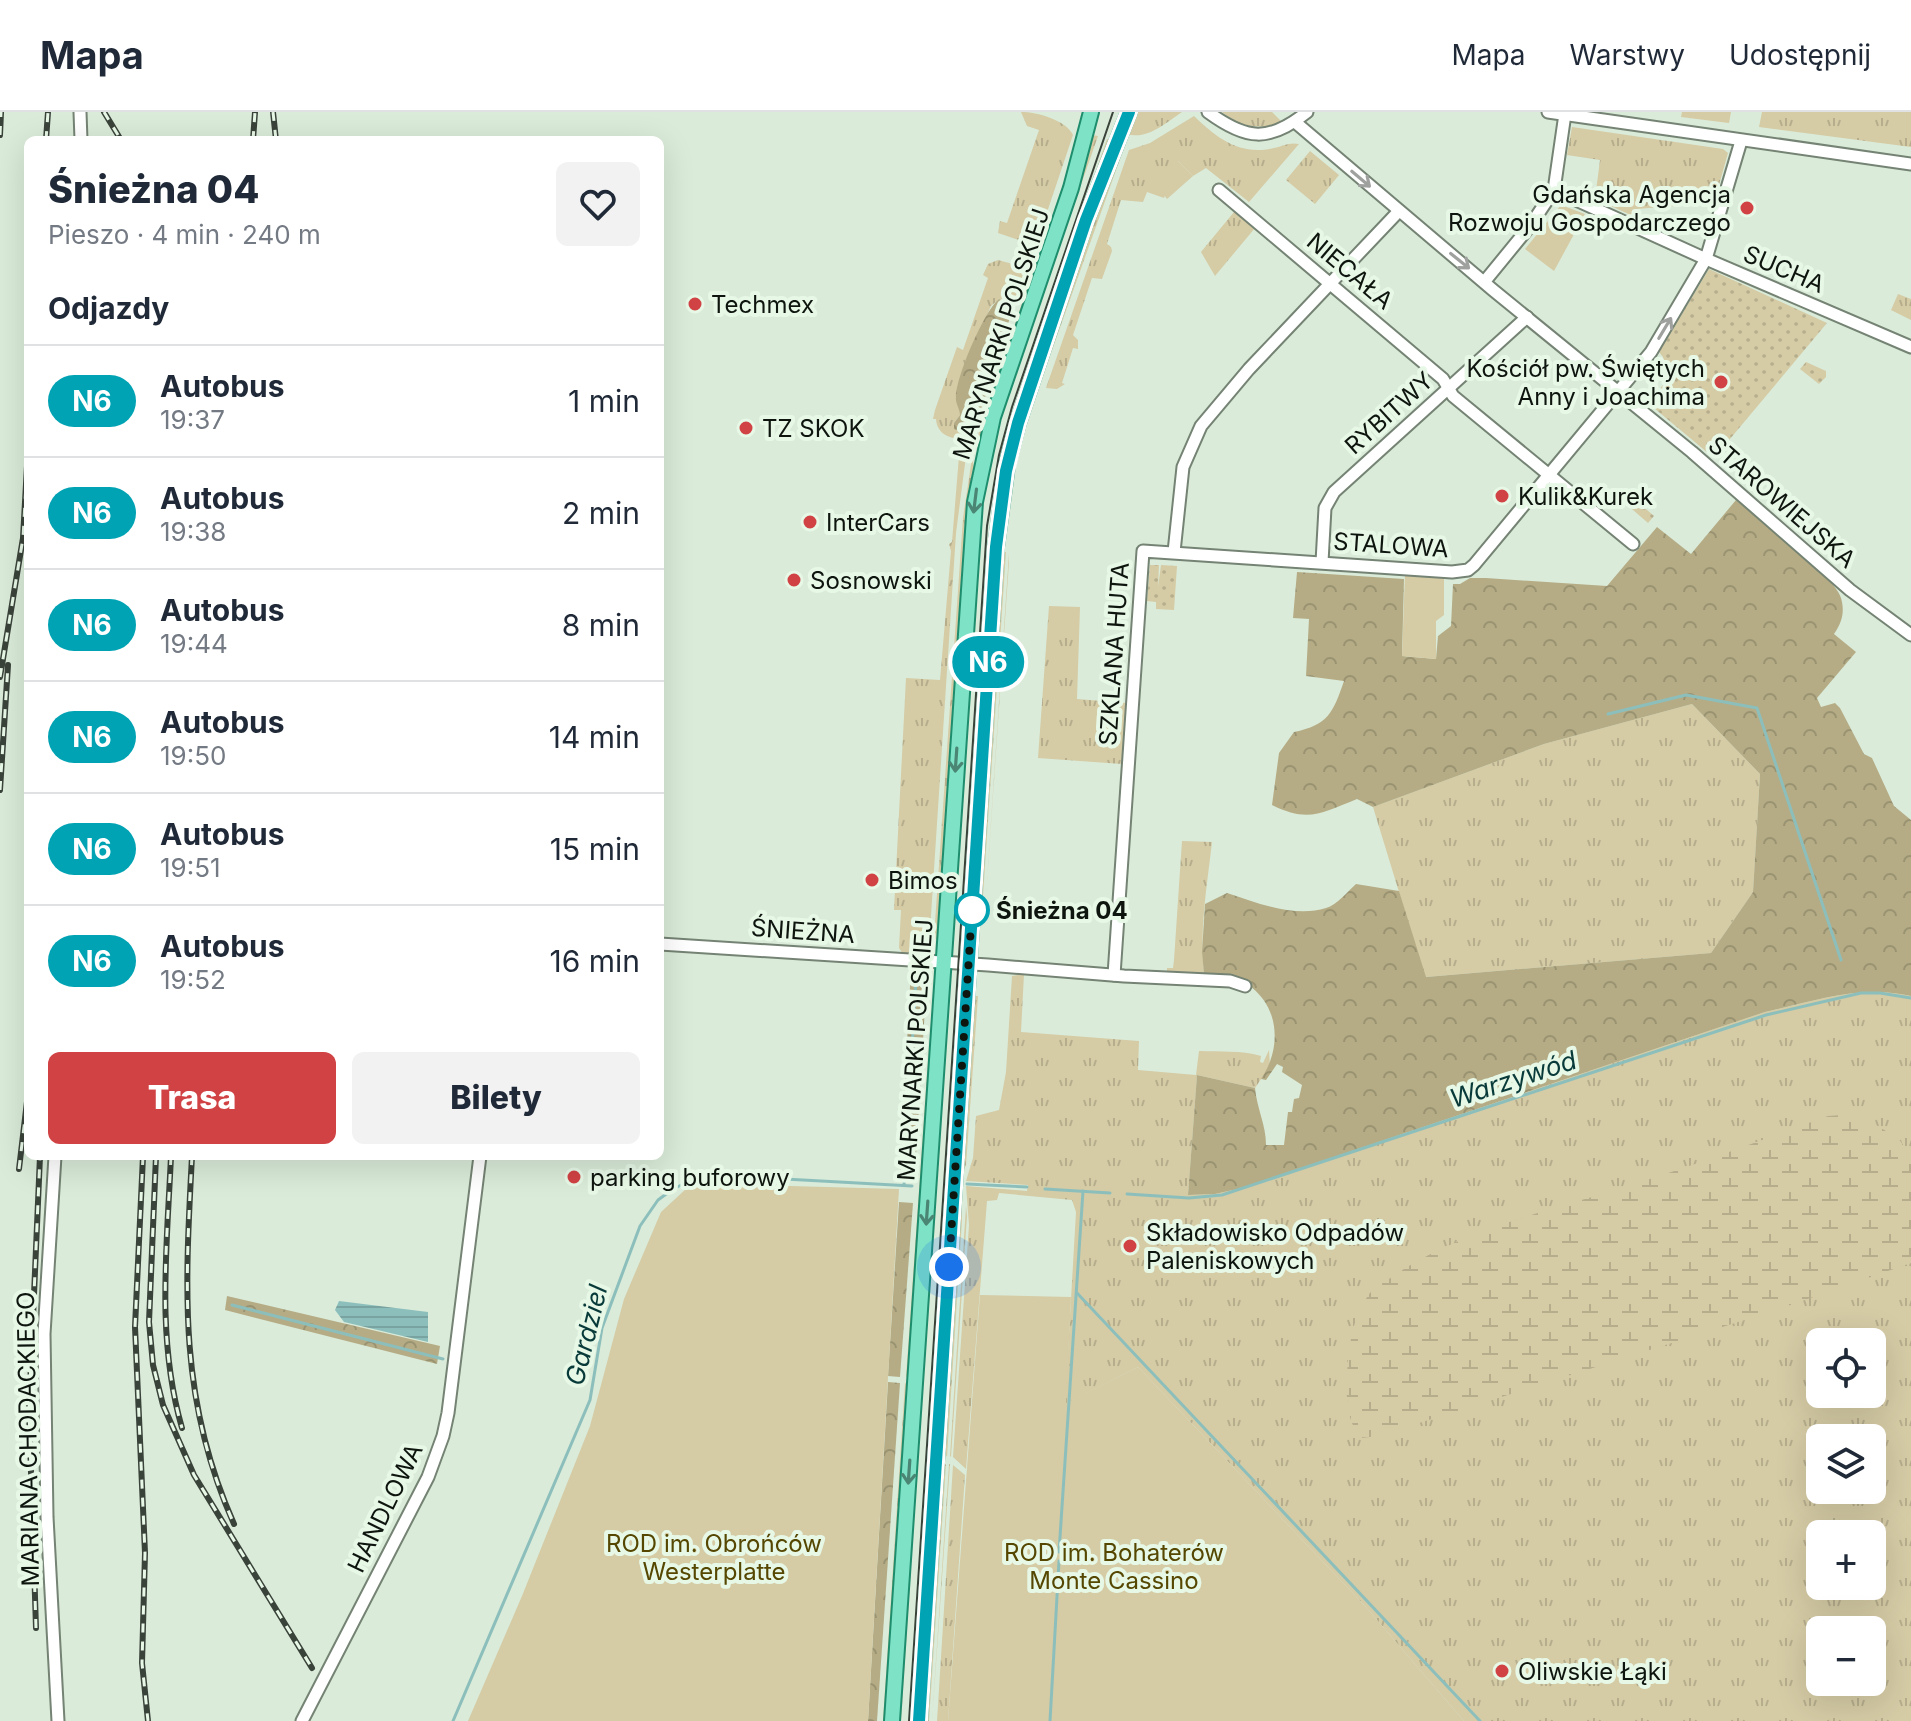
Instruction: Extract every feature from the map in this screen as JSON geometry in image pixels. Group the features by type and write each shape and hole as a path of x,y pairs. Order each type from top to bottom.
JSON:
{"main road":[{"name":"MARYNARKI POLSKIEJ","path":"892,1721 977,484 993,417 1071,188 1091,112"},
{"name":"MARYNARKI POLSKIEJ","path":"919,1721 996,547 1007,465 1021,411 1070,266 1129,112"}],"street":[{"path":"80,112 81,136"},
{"path":"1208,112 1238,131 1263,135 1274,133 1307,112"},
{"path":"1216,112 1223,123"},
{"path":"1548,112 1911,164"},
{"path":"1485,281 1530,226 1554,190 1565,114"},
{"name":"STAROWIEJSKA","path":"1295,122 1692,452 1850,590 1909,629"},
{"name":"STALOWA","path":"1174,552 1452,572 1468,570 1491,547 1651,352 1706,259 1741,141"},
{"name":"NIECAŁA","path":"1219,190 1443,379 1453,396 1633,544"},
{"name":"SUCHA","path":"1554,190 1911,347"},
{"path":"1174,552 1183,467 1201,426 1241,378 1399,211"},
{"name":"RYBITWY","path":"1322,562 1325,508 1334,492 1527,317"},
{"name":"SZKLANA HUTA","path":"1114,975 1143,551 1174,552"},
{"name":"ŚNIEŻNA","path":"664,944 942,962"},
{"path":"942,962 1230,981 1245,986"},
{"name":"MARIANA CHODACKIEGO","path":"55,1160 44,1334 47,1517 58,1721"},
{"name":"HANDLOWA","path":"302,1721 428,1477 443,1436 479,1160"}],"green space":[{"path":"1021,112 1050,118 1064,125 1073,135 1037,242 1031,244 998,233 1000,221 1007,223 1039,130 1027,126"},
{"path":"1137,112 1182,112 1149,133 1126,134"},
{"path":"1222,112 1272,112 1282,122 1251,126"},
{"path":"1682,112 1731,112 1729,123 1681,117"},
{"path":"1762,112 1911,112 1911,147 1759,127"},
{"path":"1194,116 1220,138 1239,147 1261,150 1299,144 1249,202 1206,168 1193,176 1178,161 1164,198 1147,192 1143,202 1121,200 1107,244 1112,251 1102,279 1092,278 1073,335 1078,340 1078,349 1073,348 1062,383 1065,384 1057,389 1046,388 1129,150 1150,143"},
{"path":"1572,127 1723,149 1728,153 1713,206 1700,204 1636,209 1633,216 1595,199 1600,160 1567,155"},
{"path":"1092,135 1098,136 1005,403 981,515 981,501 1001,410 1078,188"},
{"path":"1107,139 1111,140 999,479 990,543 964,941 961,941 988,543 999,466 1015,403"},
{"path":"1122,144 1125,145 1040,384 1038,380 1101,195"},
{"path":"1310,151 1339,175 1315,204 1286,180"},
{"path":"1178,161 1193,176 1167,199 1155,183"},
{"path":"1561,205 1585,214 1554,271 1525,249"},
{"path":"1234,212 1255,228 1215,276 1201,252"},
{"path":"1557,212 1577,227 1552,258 1533,242"},
{"path":"998,260 1027,268 1012,311 1007,303 999,299 991,306 962,372 960,415 954,423 958,431 973,436 961,439 950,437 940,431 936,419 933,419 935,410 957,347 963,350 988,278 983,275 988,264"},
{"path":"1709,269 1827,323 1714,458 1648,403 1673,373 1663,364 1659,352"},
{"path":"1032,273 1034,280 983,432 977,438"},
{"path":"1898,294 1911,299 1911,320 1891,310"},
{"path":"999,299 1007,303 1012,311 973,436 954,429 960,415 957,388 979,330"},
{"path":"1806,362 1826,371 1826,377 1819,384 1800,369"},
{"path":"959,456 966,456 956,533 929,946 925,954 903,954 899,948 901,910 894,910 906,678 940,680 951,551 949,544 952,542"},
{"path":"972,458 975,471 938,941 934,937 963,518"},
{"path":"1631,496 1654,516 1648,523 1625,503"},
{"path":"1736,500 1811,562 1836,588 1841,598 1842,617 1834,634 1856,652 1817,698 1821,707 1835,703 1840,708 1864,754 1872,758 1894,806 1911,820 1911,996 1856,993 1765,1012 1242,1188 1215,1194 1188,1195 1197,1075 1255,1088 1266,1145 1284,1145 1288,1112 1292,1112 1294,1099 1299,1098 1302,1085 1282,1072 1283,1067 1277,1064 1266,1080 1261,1079 1272,1054 1274,1028 1266,1004 1258,993 1243,982 1204,974 1205,904 1227,893 1276,908 1314,911 1334,904 1356,884 1399,891 1426,977 1711,953 1753,892 1760,774 1692,704 1544,744 1373,807 1357,799 1324,812 1305,815 1272,805 1279,753 1294,732 1315,726 1328,716 1344,681 1306,676 1309,619 1293,618 1297,572 1404,579 1402,656 1436,659 1438,636 1451,626 1453,584 1470,578 1486,578 1607,586 1657,527 1691,554"},
{"path":"1006,552 983,896 978,895 1001,553"},
{"path":"1009,553 1009,562 986,897"},
{"path":"1150,565 1159,565 1158,587 1161,565 1177,566 1174,610 1156,609 1156,602 1147,601"},
{"path":"1405,574 1444,576 1444,615 1436,621 1436,659 1402,656"},
{"path":"1049,606 1080,607 1077,699 1126,703 1122,764 1038,758"},
{"path":"1692,704 1760,774 1753,892 1711,953 1425,977 1373,807 1544,744"},
{"path":"1182,841 1212,842 1203,924 1204,974 1167,971 1167,968 1173,968 1174,960"},
{"path":"911,968 925,968 926,990 915,1173 900,1173"},
{"path":"1024,974 1021,1032 1139,1041 1138,1070 1196,1075 1199,1051 1253,1054 1261,1056 1260,1062 1263,1063 1269,1050 1270,1066 1255,1088 1197,1075 1188,1195 1215,1194 1242,1188 1765,1012 1856,993 1911,996 1911,1721 1464,1721 1364,1605 1138,1367 1065,1404 1076,1212 1072,1200 999,1193 997,1200 987,1201 966,1469 953,1457 969,1225 966,1186 1027,1191 1028,1185 966,1181 973,1158 976,1116 999,1110 1006,1072 1012,976"},
{"path":"948,994 901,1721 898,1721"},
{"path":"972,996 978,996 966,1165 961,1176 962,1220 947,1457 942,1450"},
{"path":"929,1046 933,1047 909,1375 906,1377"},
{"path":"954,1069 957,1069 912,1721"},
{"path":"1857,1114 1898,1138 1911,1156 1911,1263 1776,1310 1378,1436 1361,1438 1356,1431 1348,1408 1347,1391 1355,1322 1372,1291 1417,1261 1480,1232 1515,1220 1672,1172 1828,1116"},
{"name":"ROD im. Obrońców Westerplatte","path":"714,1184 899,1189 868,1721 468,1721 590,1426 624,1299 661,1212 687,1188"},
{"path":"899,1202 913,1203 900,1377 888,1376"},
{"path":"966,1206 967,1216 951,1457 950,1456"},
{"name":"ROD im. Bohaterów Monte Cassino","path":"980,1295 1071,1297 1066,1403 1138,1367 1364,1605 1464,1721 948,1721"},
{"path":"227,1296 440,1346 437,1364 225,1310"},
{"path":"888,1382 900,1383 877,1721 868,1721"},
{"path":"905,1383 908,1385 887,1721 883,1721"},
{"path":"946,1464 929,1721 924,1721 942,1467"},
{"path":"949,1464 950,1464 932,1721"},
{"path":"953,1465 965,1475 948,1721 937,1721"}],"water":[{"path":"339,1301 428,1312 428,1342 344,1322 335,1310"}],"waterway":[{"path":"1608,714 1686,695 1757,708 1841,960"},
{"path":"904,1185 916,980 913,972"},
{"name":"Warzywód","path":"1127,1194 1189,1198 1222,1195 1766,1015 1861,993 1911,998"},
{"name":"Gardziel","path":"453,1721 590,1400 602,1328 640,1226 658,1200 694,1179 714,1175 912,1186"},
{"name":"Gardziel","path":"967,1184 1027,1187"},
{"name":"Gardziel","path":"1045,1189 1110,1193"},
{"path":"1059,1552 1083,1191"},
{"path":"1077,1293 1480,1721"},
{"path":"232,1305 443,1359"},
{"path":"1050,1721 1059,1561"}],"tram line":[{"path":"909,1721 987,526 999,455 1012,407 1113,112"}],"railway":[{"path":"0,135 1,112"},
{"path":"46,136 48,112"},
{"path":"104,112 119,136"},
{"path":"253,136 255,112"},
{"path":"273,112 276,136"},
{"path":"0,677 24,520"},
{"path":"0,790 8,665"},
{"path":"19,1169 24,1127"},
{"path":"36,1628 29,1410 40,1160"},
{"path":"143,1160 135,1327 145,1553 142,1663 148,1721"},
{"path":"156,1160 149,1322 153,1365 163,1405 194,1475 312,1668"},
{"path":"171,1160 166,1326 174,1394 182,1428"},
{"path":"192,1160 187,1298 194,1388 216,1478 234,1524"}],"bus line":[{"name":"N6","path":"919,1721 1001,501 1007,465 1029,387 1086,220 1129,112"}],"place":[{"name":"Gdańska Agencja Rozwoju Gospodarczego","path":"1747,208"},
{"name":"Techmex","path":"695,304"},
{"name":"Kościół pw. Świętych Anny i Joachima","path":"1721,382"},
{"name":"TZ SKOK","path":"746,428"},
{"name":"Kulik&Kurek","path":"1502,496"},
{"name":"InterCars","path":"810,522"},
{"name":"Sosnowski","path":"794,580"},
{"name":"Bimos","path":"872,880"},
{"name":"Śnieżna 04","path":"972,910"},
{"name":"parking buforowy","path":"574,1177"},
{"name":"Składowisko Odpadów Paleniskowych","path":"1130,1246"},
{"name":"Oliwskie Łąki","path":"1502,1671"}],"route":[{"path":"949,1267 972,910"}]}
